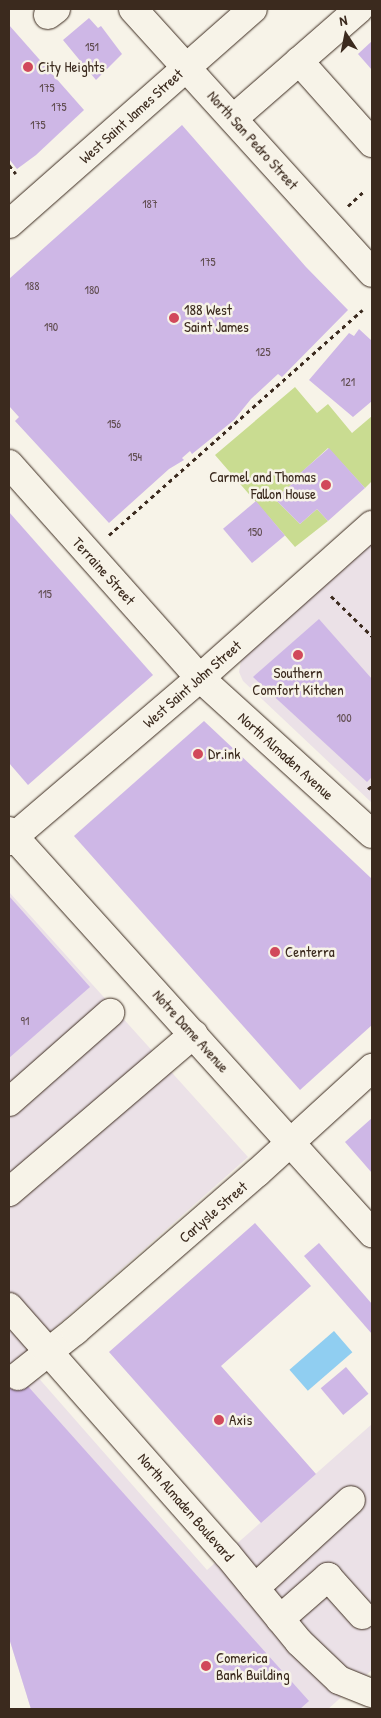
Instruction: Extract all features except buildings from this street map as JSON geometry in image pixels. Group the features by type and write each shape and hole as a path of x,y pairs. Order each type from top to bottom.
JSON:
{"street":[{"name":"North San Pedro Street","path":"133,9 234,118 372,273"},
{"name":"West Saint James Street","path":"9,224 253,9"},
{"path":"234,118 358,9"},
{"path":"299,61 372,143"},
{"name":"Terraine Street","path":"9,464 200,678"},
{"name":"West Saint John Street","path":"10,836 200,678 372,525"},
{"name":"North Almaden Avenue","path":"200,678 372,834"},
{"name":"Notre Dame Avenue","path":"10,836 194,1034 372,1233"},
{"path":"9,1102 110,1013"},
{"path":"9,1192 194,1034"},
{"name":"Carlysle Street","path":"18,1376 97,1312 290,1143 372,1068"},
{"name":"North Almaden Boulevard","path":"9,1307 280,1619 327,1670 339,1680 372,1693"},
{"path":"255,1588 351,1500"},
{"path":"280,1619 328,1576 362,1615"}],"path":[{"path":"9,165 16,174"},
{"path":"348,206 365,190"},
{"path":"109,535 362,310"},
{"path":"328,592 372,636"},
{"path":"368,789 372,786"}],"shaded area":[{"path":"372,543 372,803 243,681 239,672 241,661 246,653"},
{"path":"9,892 248,1157 21,1358 207,1570 372,1424 372,1670 328,1709 31,1709 9,1638"}],"green space":[{"path":"295,387 317,413 328,404 352,433 372,416 372,481 365,488 328,448 275,499 300,524 317,509 328,521 295,547 215,455"}],"water":[{"path":"334,1331 352,1352 308,1391 289,1370"}],"place":[{"name":"City Heights","path":"28,67"},
{"name":"188 West Saint James","path":"174,318"},
{"name":"Carmel and Thomas Fallon House","path":"326,485"},
{"name":"Southern Comfort Kitchen","path":"298,655"},
{"name":"Dr.ink","path":"198,754"},
{"name":"Centerra","path":"275,952"},
{"name":"Axis","path":"219,1420"},
{"name":"Comerica Bank Building","path":"206,1666"}]}
